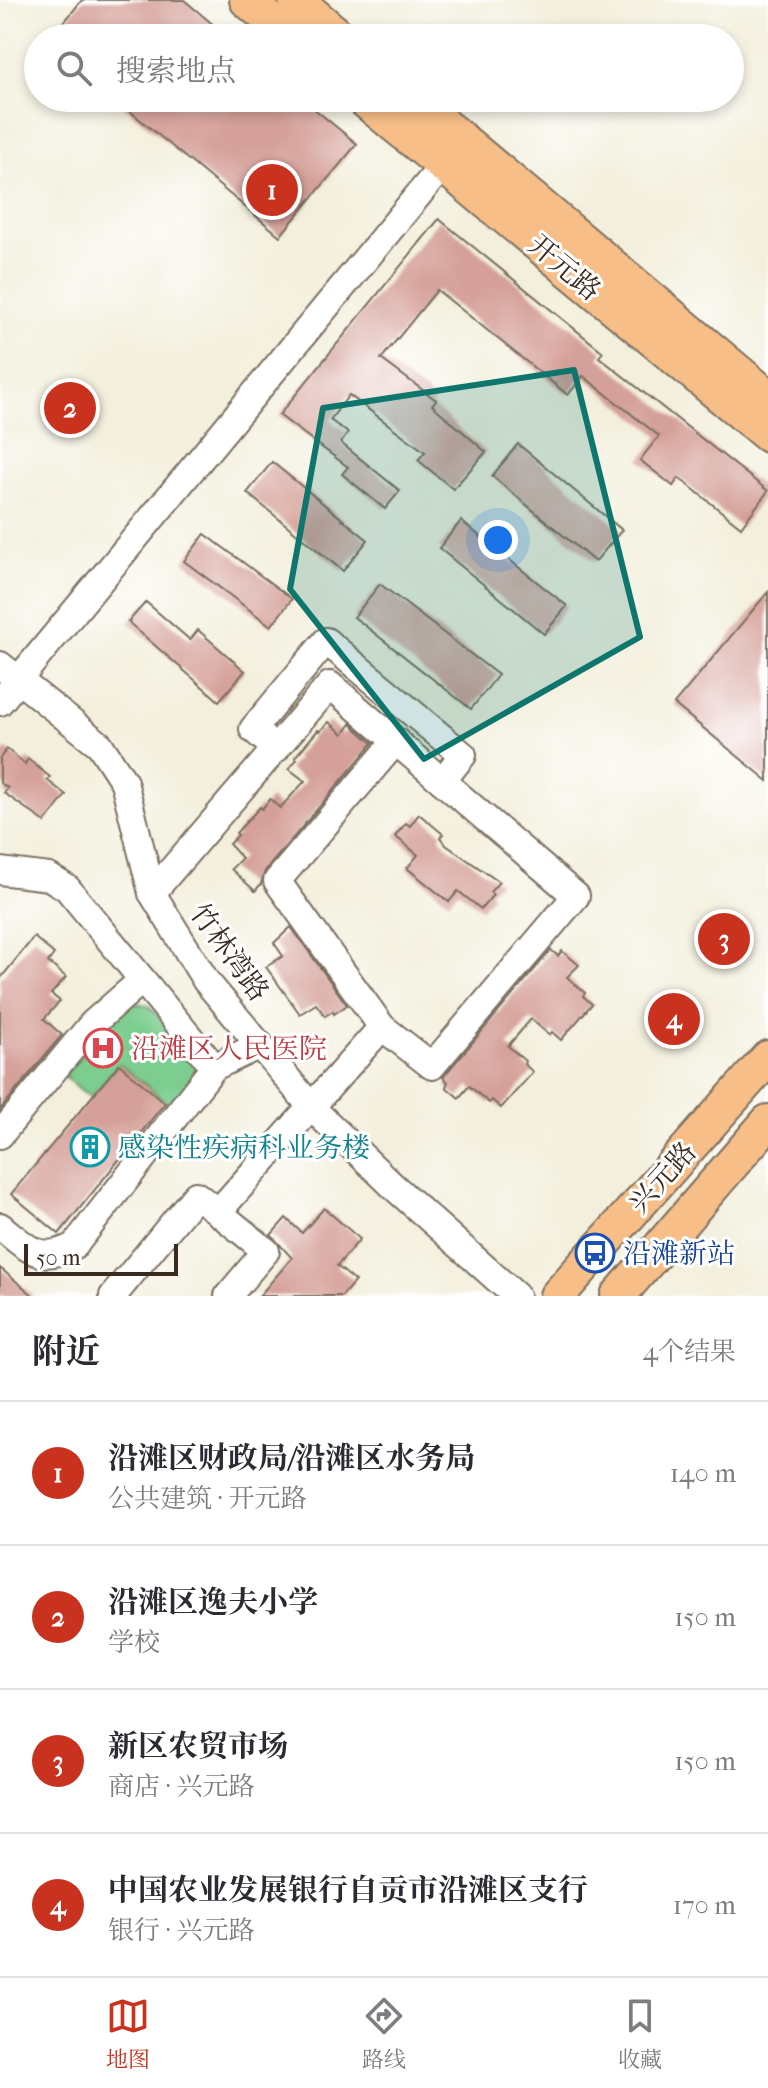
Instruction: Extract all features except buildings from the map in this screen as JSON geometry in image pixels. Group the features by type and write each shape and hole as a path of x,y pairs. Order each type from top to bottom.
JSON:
{"main road":[{"path":"247,0 275,24"},
{"path":"296,0 324,24"},
{"name":"开元路","path":"385,112 453,154 768,397"},
{"name":"开元路","path":"422,112 453,154 768,435"},
{"name":"兴元路","path":"557,1296 768,1058"},
{"name":"兴元路","path":"618,1296 768,1122"}],"street":[{"path":"0,702 10,672 453,154"},
{"path":"276,749 253,729 326,641 463,755 442,781"},
{"name":"竹林湾路","path":"10,672 100,745 124,782 152,893 206,981 313,1109 393,1186 516,1296"},
{"path":"152,893 330,685 396,741 576,896 432,1066 382,1027 277,881 396,741"},
{"path":"0,871 49,877 67,888 214,1067"},
{"path":"0,1135 92,1024 142,980"},
{"path":"218,1212 313,1109 382,1027"},
{"path":"0,1226 39,1254 61,1253 74,1246 214,1067 260,1045"},
{"path":"113,1296 196,1195 266,1251 228,1296"}],"highlighted area":[{"path":"574,370 640,637 424,759 290,589 323,408"}],"green space":[{"path":"134,1003 148,1005 202,1062 175,1109 119,1064 91,1098 64,1076 114,1016"}],"place":[{"name":"沿滩区财政局/沿滩区水务局","path":"272,190"},
{"name":"沿滩区逸夫小学","path":"70,408"},
{"name":"新区农贸市场","path":"724,939"},
{"name":"中国农业发展银行自贡市沿滩区支行","path":"674,1019"},
{"name":"沿滩区人民医院","path":"103,1048"},
{"name":"感染性疾病科业务楼","path":"90,1147"},
{"name":"沿滩新站","path":"595,1253"}]}
